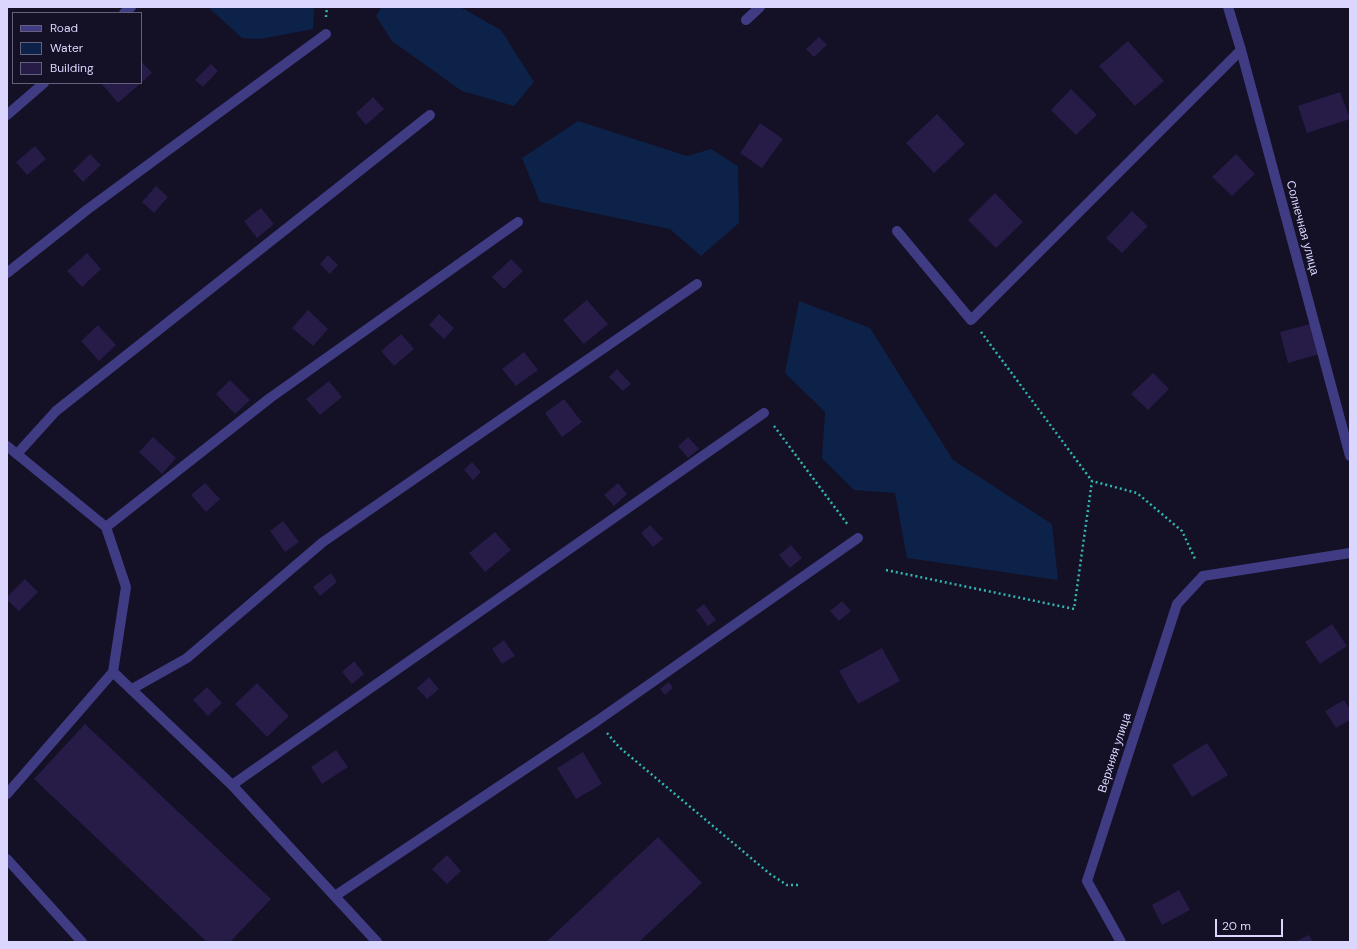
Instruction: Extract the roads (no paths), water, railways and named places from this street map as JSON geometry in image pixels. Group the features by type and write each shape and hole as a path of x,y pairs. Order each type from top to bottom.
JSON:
{"street":[{"path":"746,20 760,7"},
{"name":"Солнечная улица","path":"1228,7 1241,50 1350,456"},
{"path":"7,273 88,209 326,34"},
{"path":"897,231 972,320 1241,50"},
{"path":"7,115 43,84"},
{"path":"17,454 56,411 430,115"},
{"path":"106,527 270,398 518,222"},
{"path":"132,690 187,658 323,542 697,284"},
{"path":"232,785 764,413"},
{"path":"7,446 106,527 126,587 113,672 7,794"},
{"path":"335,896 597,721 858,538"},
{"name":"Верхняя улица","path":"1120,942 1087,881 1177,604 1203,576 1350,553"},
{"path":"113,672 232,785 377,942"},
{"path":"7,859 82,942"}],"water":[{"path":"208,7 314,7 313,29 260,39 242,38"},
{"path":"381,7 460,7 501,30 534,82 514,106 462,91 392,41 376,16"},
{"path":"578,121 687,156 711,149 738,166 739,223 701,256 670,229 540,202 522,158"},
{"path":"799,301 870,328 953,460 1052,524 1058,580 907,558 895,493 854,490 822,458 825,412 785,373"}]}
